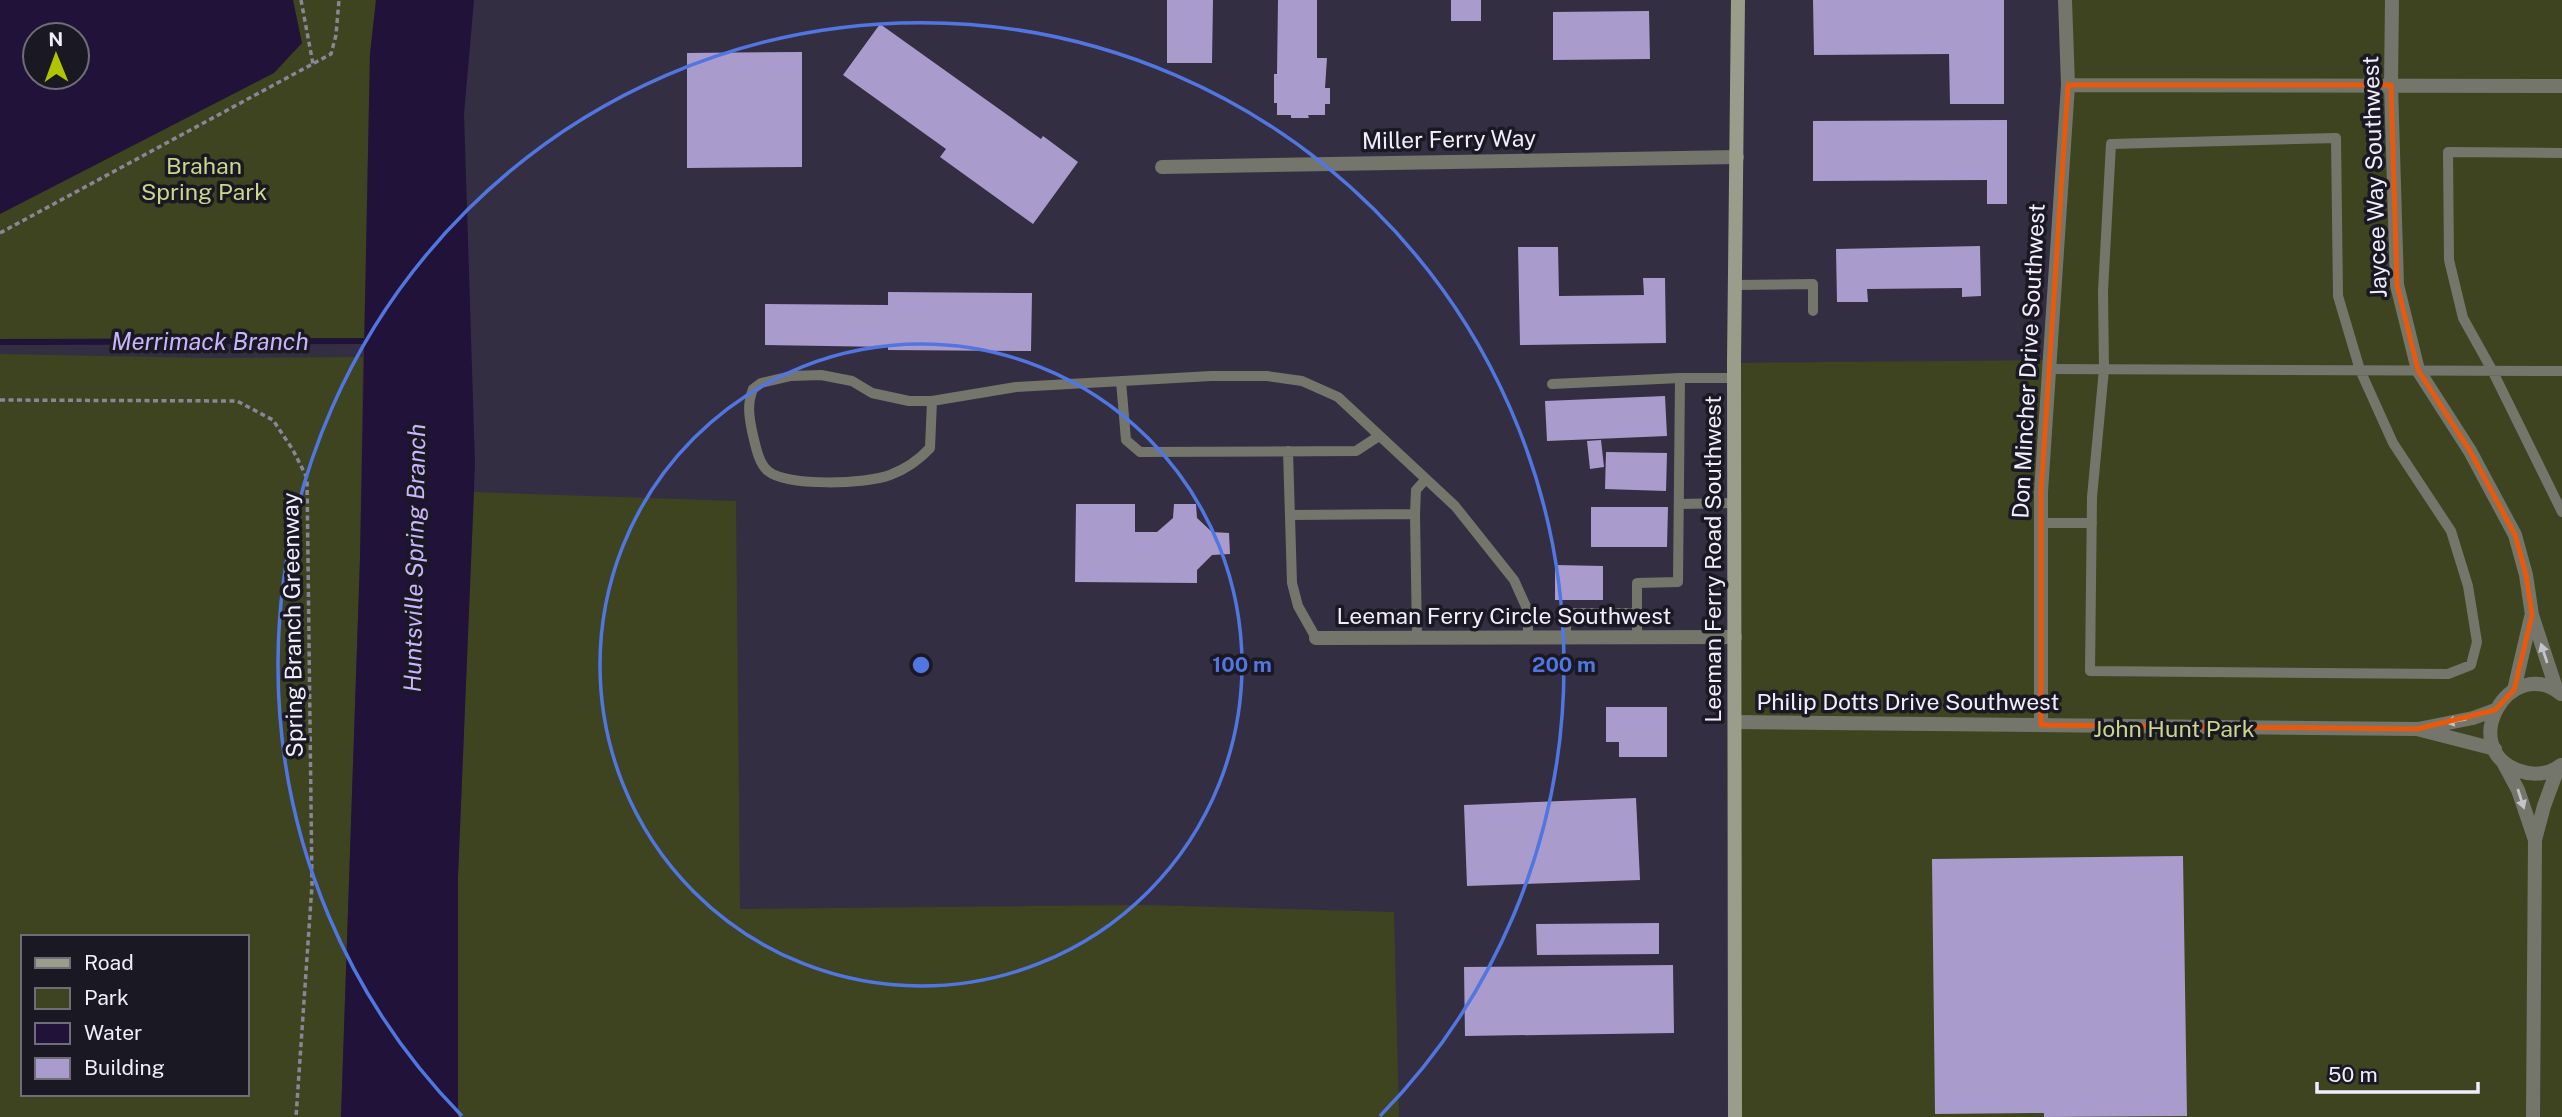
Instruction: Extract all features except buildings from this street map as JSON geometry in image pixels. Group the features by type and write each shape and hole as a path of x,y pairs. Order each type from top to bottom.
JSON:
{"street":[{"name":"Leeman Ferry Road Southwest","path":"1735,1117 1734,378 1738,0"},
{"name":"Don Mincher Drive Southwest","path":"2041,724 2041,492 2068,86 2065,0"},
{"name":"Jaycee Way Southwest","path":"2392,0 2391,85 2397,285 2418,370 2470,451 2515,535 2526,575 2532,615 2559,693"},
{"path":"2068,86 2562,86"},
{"name":"Miller Ferry Way","path":"1162,167 1737,157"},
{"name":"Jaycee Way Southwest","path":"2514,690 2532,615"},
{"name":"Leeman Ferry Circle Southwest","path":"1316,638 1735,636"},
{"path":"2535,840 2518,790 2490,736 2491,722 2495,709 2514,690 2527,686 2542,686 2559,693"},
{"name":"Philip Dotts Drive Southwest","path":"1735,722 2417,729 2473,718 2495,709"},
{"name":"Philip Dotts Drive Southwest","path":"2417,729 2498,755 2513,769 2528,774 2543,773 2560,766"},
{"path":"2533,1117 2535,840 2560,766"}],"lane":[{"path":"2336,138 2338,296 2360,370 2393,443 2451,531 2468,586 2477,642 2471,665 2448,674 2090,671 2092,496 2104,369 2103,291 2111,144 2336,138"},
{"path":"2562,153 2448,152 2449,260 2463,318 2492,370 2562,512"},
{"path":"1735,285 1813,284 1813,311"},
{"path":"2050,369 2562,370"},
{"path":"932,401 930,448 918,460 889,476 860,481 785,479 767,471 756,449 748,413 753,389 761,383 791,376 821,375 852,381 872,393 909,401 932,401 1016,387 1121,381 1239,376 1267,376 1303,381 1338,397 1455,506 1514,580 1528,611 1528,638"},
{"path":"1637,637 1637,583 1678,582 1680,378"},
{"path":"1552,384 1734,378"},
{"path":"1121,381 1126,440 1140,452 1356,451 1378,436"},
{"path":"1288,451 1292,583 1298,606 1316,638"},
{"path":"1418,638 1416,490 1426,479"},
{"path":"1679,504 1734,503"},
{"path":"1290,515 1415,514"},
{"path":"2041,523 2092,523"},
{"path":"1566,637 1566,613 1637,613"}],"path":[{"path":"301,0 313,64"},
{"path":"0,233 331,54 336,35 338,0"},
{"name":"Spring Branch Greenway","path":"0,400 237,401 273,420 307,478 312,885 296,1117"}],"highlighted area":[{"path":"2068,85 2391,85 2397,285 2418,370 2470,451 2515,535 2526,575 2532,615 2514,690 2495,710 2417,729 2041,725 2041,492"}],"green space":[{"name":"Brahan Spring Park","path":"0,0 376,0 370,54 364,340 0,342"},
{"name":"John Hunt Park","path":"2065,0 2562,0 2562,1117 1732,1117 1734,363 2050,360"},
{"path":"0,354 207,358 363,357 360,559 341,1117 0,1117"},
{"path":"474,492 736,501 740,909 1143,905 1394,912 1399,1117 458,1117 458,876"}],"water":[{"path":"0,0 293,0 302,43 274,73 0,214"},
{"name":"Huntsville Spring Branch","path":"376,0 474,0 464,114 475,464 458,876 458,1117 341,1117 360,559 370,54"}],"waterway":[{"name":"Merrimack Branch","path":"0,342 369,341"}]}
